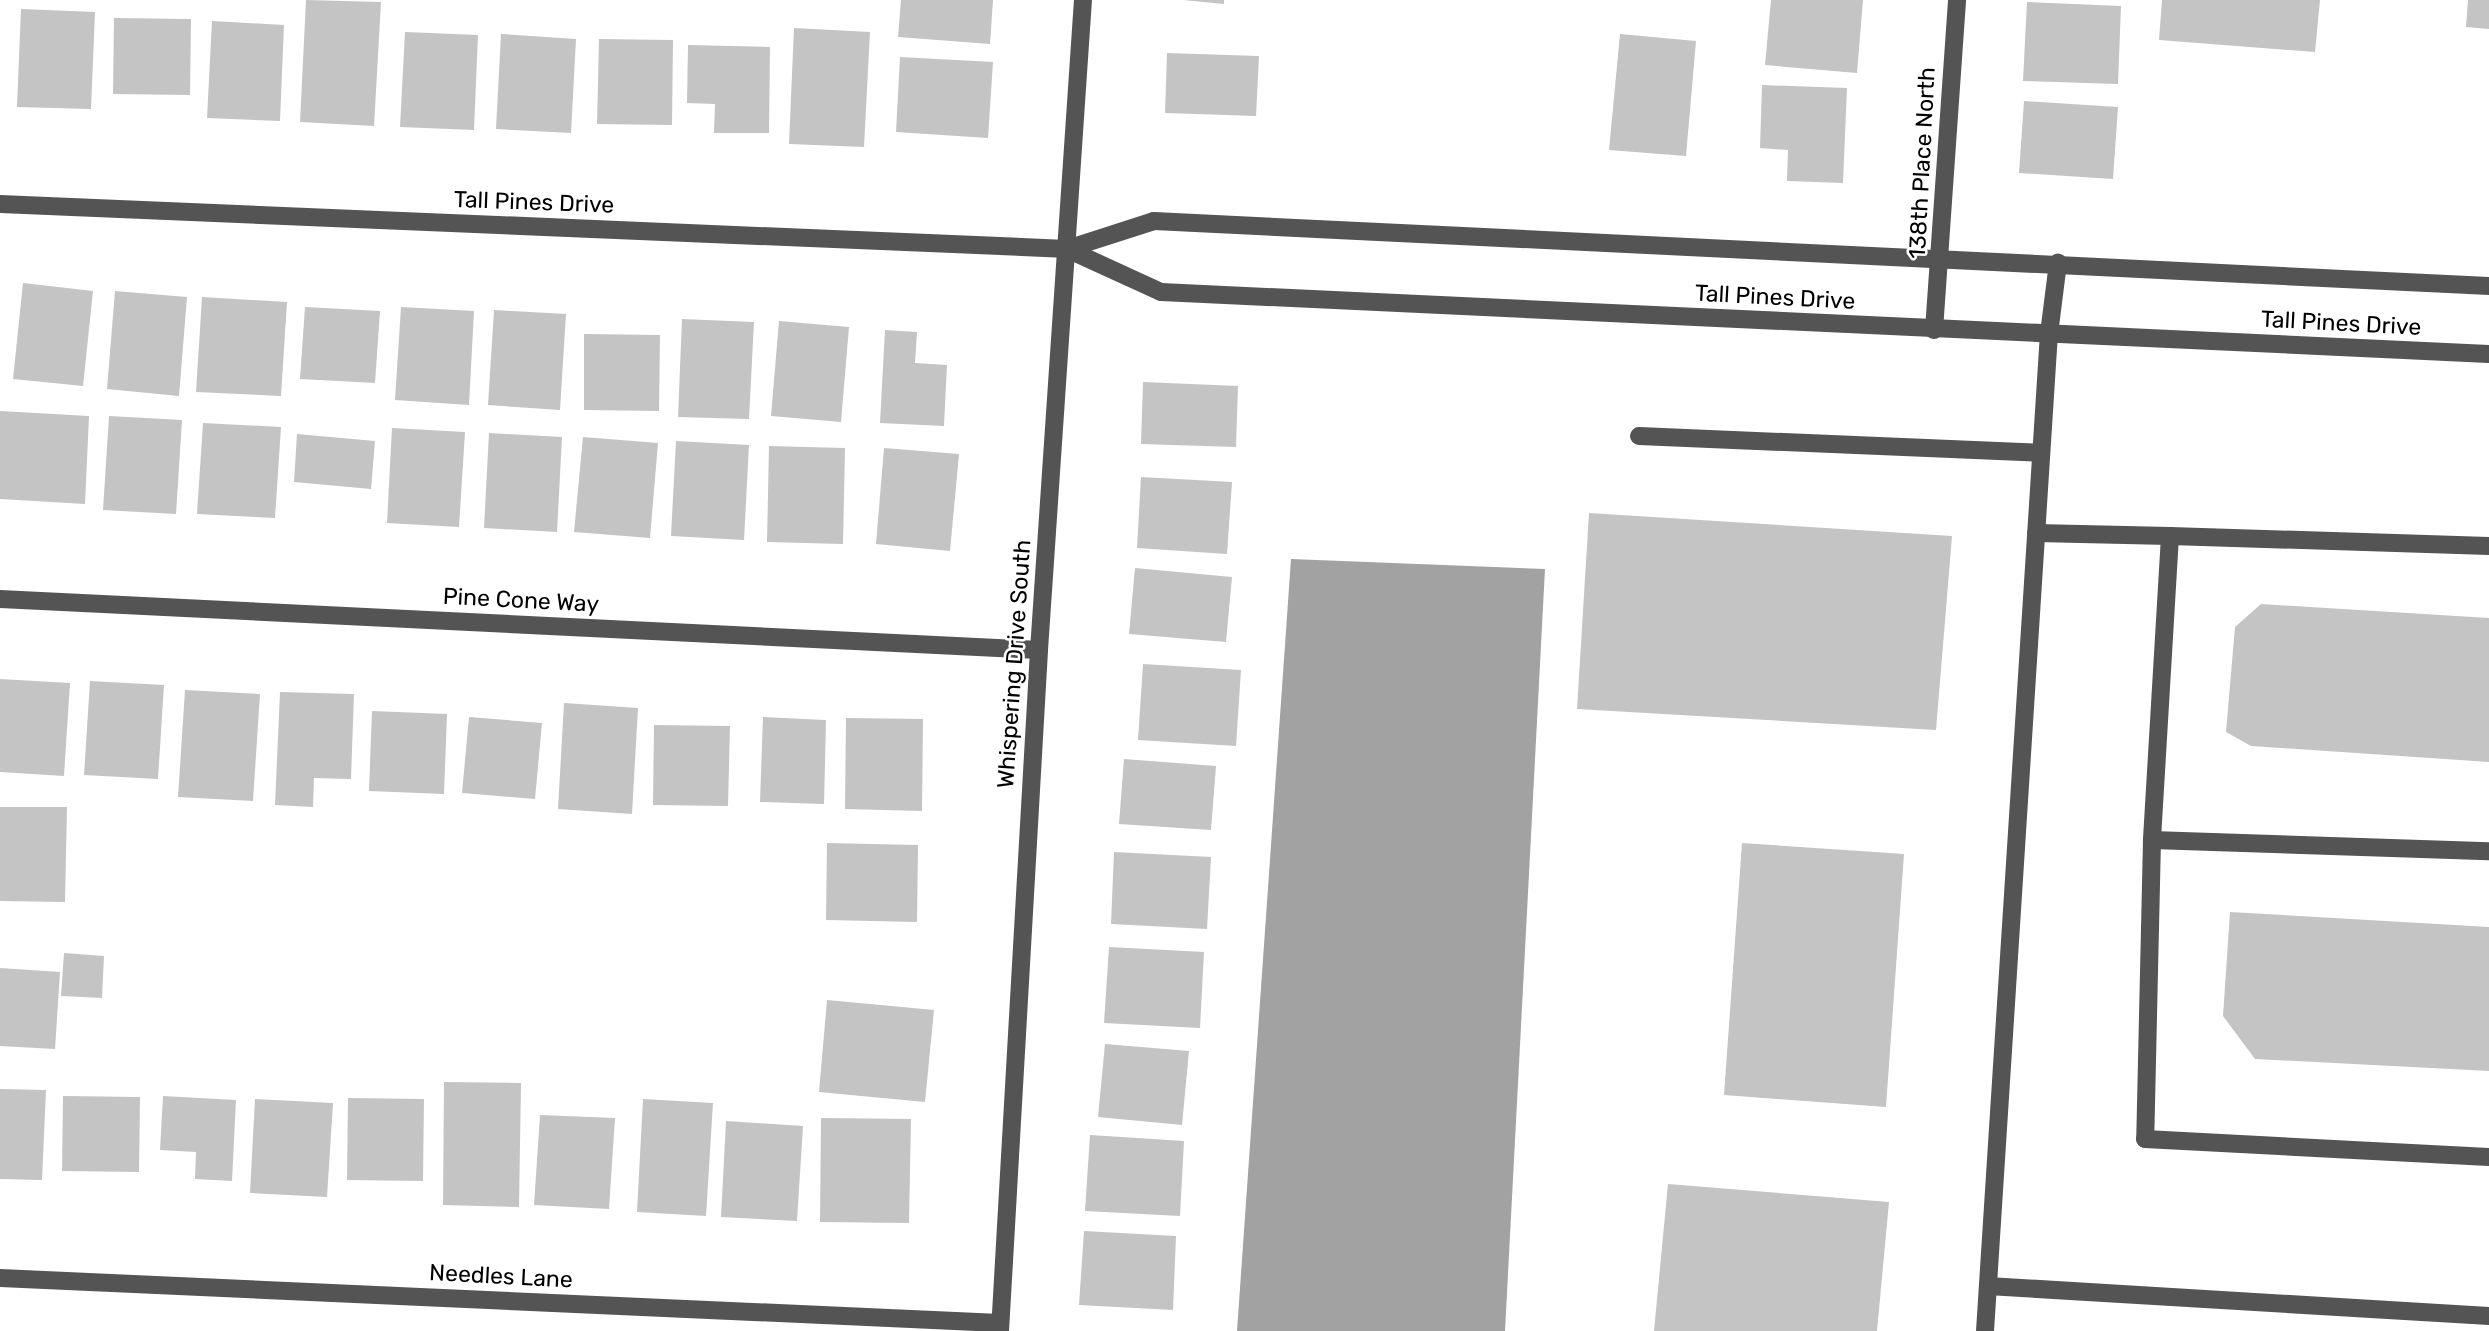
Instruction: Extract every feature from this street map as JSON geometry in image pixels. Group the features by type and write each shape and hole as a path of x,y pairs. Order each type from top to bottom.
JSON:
{"street":[{"name":"Whispering Drive South","path":"1000,1327 1039,650 1083,0"},
{"name":"138th Place North","path":"1934,330 1942,257 1956,0"},
{"name":"Tall Pines Drive","path":"0,204 1067,249 1154,221 1942,257 2489,286"},
{"name":"Tall Pines Drive","path":"1067,249 1161,292 2489,354"},
{"path":"1985,1331 2049,334 2058,263"},
{"path":"1639,436 2041,453"},
{"path":"2036,533 2489,546"},
{"path":"2170,536 2152,840 2145,1139 2489,1157"},
{"name":"Pine Cone Way","path":"0,599 1039,650"},
{"path":"2152,840 2489,850"},
{"name":"Needles Lane","path":"0,1278 1000,1327"},
{"path":"1988,1286 2489,1316"}],"shaded area":[{"path":"1291,559 1545,569 1505,1331 1237,1331"}],"building":[{"path":"306,0 381,2 374,126 300,122"},
{"path":"901,0 993,0 990,44 898,37"},
{"path":"1183,0 1224,0 1224,4"},
{"path":"1771,0 1863,0 1857,73 1765,65"},
{"path":"2162,0 2320,0 2315,52 2159,40"},
{"path":"2468,0 2489,0 2489,29 2466,27"},
{"path":"2027,2 2121,6 2118,84 2023,81"},
{"path":"21,9 95,12 91,109 17,107"},
{"path":"114,18 191,19 190,95 113,94"},
{"path":"212,21 284,25 280,121 207,118"},
{"path":"794,28 870,32 864,147 789,144"},
{"path":"405,32 478,35 474,130 400,127"},
{"path":"501,34 576,39 571,133 496,129"},
{"path":"1620,34 1696,41 1686,156 1609,150"},
{"path":"599,39 673,40 672,125 597,124"},
{"path":"688,45 770,47 769,133 714,133 715,104 687,103"},
{"path":"1167,53 1259,56 1256,116 1165,113"},
{"path":"900,57 993,62 988,138 896,132"},
{"path":"1762,85 1847,88 1843,183 1787,181 1788,150 1760,148"},
{"path":"2024,101 2118,107 2113,179 2019,173"},
{"path":"23,283 93,291 83,386 13,379"},
{"path":"115,291 187,297 179,396 107,389"},
{"path":"202,297 287,302 281,396 196,392"},
{"path":"305,307 380,311 375,383 300,379"},
{"path":"401,307 474,311 469,405 395,400"},
{"path":"494,310 566,314 560,410 488,405"},
{"path":"682,319 754,322 749,419 678,417"},
{"path":"779,321 849,327 841,422 771,416"},
{"path":"885,330 917,332 915,363 947,365 944,426 880,423"},
{"path":"584,334 660,335 659,411 584,410"},
{"path":"1143,382 1238,386 1236,447 1141,444"},
{"path":"0,411 89,416 85,504 0,499"},
{"path":"109,416 182,420 176,514 103,510"},
{"path":"203,423 281,427 275,518 197,514"},
{"path":"392,428 465,432 459,527 387,523"},
{"path":"489,433 562,437 557,532 484,528"},
{"path":"297,434 375,441 371,489 294,482"},
{"path":"583,437 658,443 650,538 574,532"},
{"path":"676,441 749,445 744,540 671,536"},
{"path":"769,446 845,448 843,544 767,542"},
{"path":"884,448 959,454 950,551 876,544"},
{"path":"1141,477 1232,482 1227,554 1137,548"},
{"path":"1589,513 1952,536 1936,730 1577,709"},
{"path":"1135,568 1232,577 1226,642 1129,634"},
{"path":"2261,604 2489,618 2489,762 2251,746 2226,732 2235,627"},
{"path":"1143,664 1241,670 1236,746 1138,740"},
{"path":"0,679 70,683 64,776 0,772"},
{"path":"90,681 164,685 158,779 84,775"},
{"path":"185,690 260,694 253,801 178,797"},
{"path":"280,692 354,694 351,779 314,778 313,807 275,805"},
{"path":"564,703 638,708 632,814 558,809"},
{"path":"372,711 447,714 444,794 369,791"},
{"path":"469,717 542,723 535,799 462,793"},
{"path":"763,717 826,720 824,804 760,802"},
{"path":"846,718 923,719 922,811 845,809"},
{"path":"654,725 730,726 728,806 653,805"},
{"path":"1124,759 1216,766 1211,830 1119,824"},
{"path":"0,807 67,807 65,902 0,901"},
{"path":"827,843 918,845 917,922 826,920"},
{"path":"1742,843 1904,854 1886,1107 1724,1095"},
{"path":"1114,852 1211,857 1207,929 1111,924"},
{"path":"2230,912 2489,927 2489,1071 2255,1059 2223,1016"},
{"path":"1109,947 1204,952 1200,1028 1104,1023"},
{"path":"64,953 104,956 102,998 61,996"},
{"path":"0,968 60,972 55,1049 0,1046"},
{"path":"827,1000 934,1010 925,1102 819,1092"},
{"path":"1105,1044 1189,1051 1182,1125 1098,1117"},
{"path":"444,1082 521,1083 519,1207 443,1205"},
{"path":"0,1089 46,1090 42,1180 0,1179"},
{"path":"63,1096 140,1097 139,1172 62,1171"},
{"path":"163,1096 236,1100 232,1181 195,1179 196,1152 160,1150"},
{"path":"348,1098 424,1099 423,1181 347,1180"},
{"path":"255,1099 333,1103 327,1197 250,1193"},
{"path":"643,1099 713,1103 706,1216 637,1212"},
{"path":"540,1115 615,1118 609,1209 534,1205"},
{"path":"821,1118 911,1119 909,1223 820,1222"},
{"path":"726,1121 803,1126 797,1221 721,1217"},
{"path":"1090,1135 1184,1141 1180,1216 1085,1211"},
{"path":"1668,1184 1889,1202 1877,1331 1654,1331"},
{"path":"1084,1231 1176,1236 1173,1310 1079,1305"}]}
